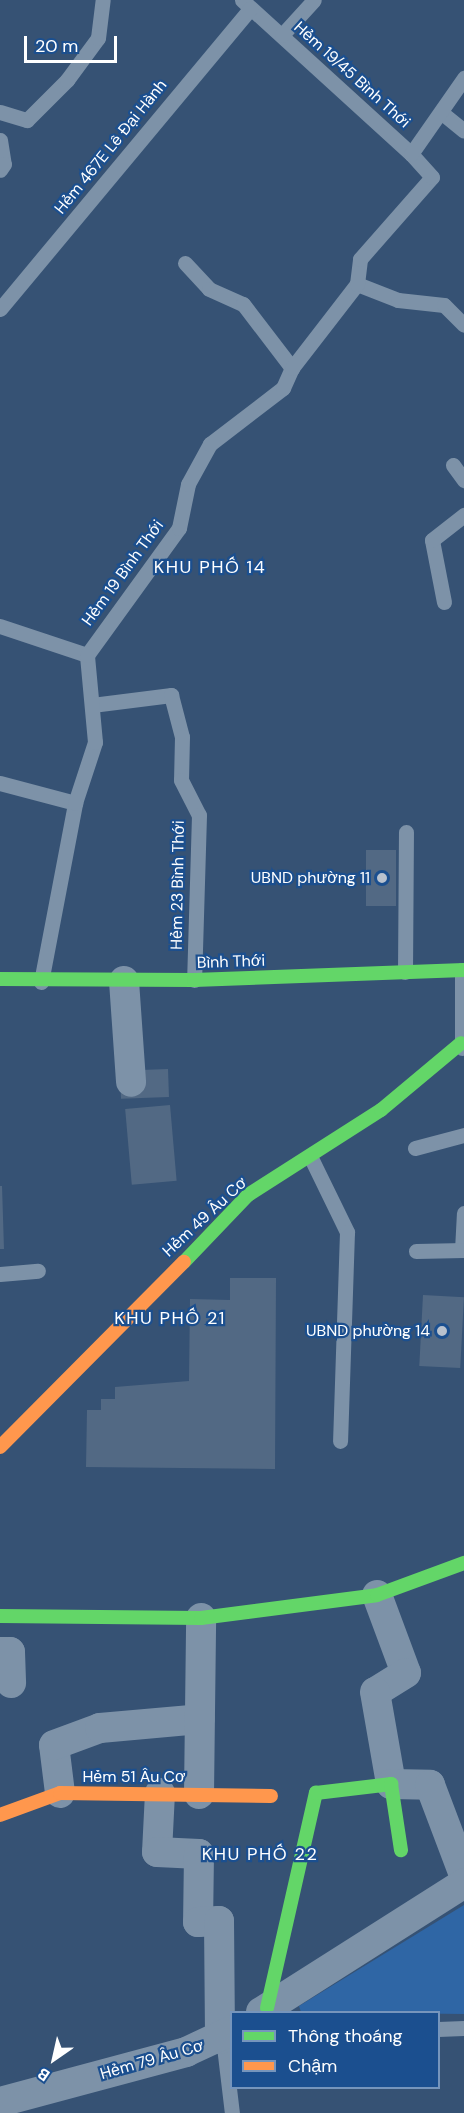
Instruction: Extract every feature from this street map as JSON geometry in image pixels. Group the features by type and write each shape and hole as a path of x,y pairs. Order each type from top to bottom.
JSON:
{"street":[{"name":"Bình Thới","path":"0,979 41,982 194,980 463,970"},
{"path":"124,981 131,1082"},
{"name":"Hẻm 49 Âu Cơ","path":"0,1448 47,1406 248,1195 381,1110 462,1049"},
{"path":"0,1616 201,1618 377,1595 464,1563"},
{"path":"377,1595 406,1673 375,1692 401,1850"},
{"path":"199,1794 201,1618"},
{"path":"0,1652 10,1652 11,1683"},
{"path":"60,1792 54,1746 100,1728 200,1719"},
{"path":"264,2010 316,1793 391,1784 430,1785 464,1875"},
{"name":"Hẻm 51 Âu Cơ","path":"0,1815 60,1792 271,1796"},
{"path":"160,1793 158,1852 199,1854 198,1922 219,1922 228,2036"},
{"path":"264,2010 464,1883"},
{"name":"Hẻm 79 Âu Cơ","path":"0,2102 228,2036"}],"lane":[{"path":"0,112 27,120 67,80 98,38 103,0"},
{"path":"282,35 314,0"},
{"name":"Hẻm 19/45 Bình Thới","path":"246,4 411,154"},
{"name":"Hẻm 467E Lê Đại Hành","path":"0,309 246,4"},
{"path":"411,154 442,113 464,78"},
{"path":"442,113 464,131"},
{"path":"0,140 4,164 0,170"},
{"name":"Hẻm 19 Bình Thới","path":"87,656 179,528 188,484 210,444 283,388 292,368 357,285 360,259 432,177 411,154"},
{"path":"185,263 209,289 243,304 292,368"},
{"path":"357,285 398,300 444,304 464,326"},
{"path":"453,465 464,480"},
{"path":"444,602 432,540 464,515"},
{"path":"0,626 87,656 95,742 75,803 41,982"},
{"name":"Hẻm 23 Bình Thới","path":"92,705 171,695 182,737 181,780 199,815 194,980"},
{"path":"0,783 75,803"},
{"path":"405,972 406,832"},
{"path":"462,1049 463,970"},
{"path":"415,1148 464,1135"},
{"path":"310,1156 347,1232 340,1442"},
{"path":"416,1251 463,1250 464,1213"},
{"path":"0,1274 38,1271"},
{"path":"440,2029 464,2028"},
{"path":"228,2036 230,2074"},
{"path":"231,2089 232,2113"}],"shaded area":[{"path":"464,1905 464,2014 440,2014 440,2011 301,2011 299,2006"}],"building":[{"name":"UBND phường 11","path":"366,850 396,850 396,906 366,906"},
{"path":"168,1069 169,1097 121,1099 120,1071"},
{"path":"170,1105 177,1181 132,1185 125,1109"},
{"path":"0,1186 2,1186 4,1249 0,1249"},
{"path":"230,1278 276,1278 275,1469 86,1467 87,1410 101,1410 101,1399 115,1399 115,1387 189,1381 190,1299 230,1300"},
{"name":"UBND phường 14","path":"423,1295 464,1297 460,1368 419,1366"}],"traffic: fast":[{"path":"0,979 194,980 464,970"},
{"path":"184,1262 248,1195 381,1110 461,1043"},
{"path":"0,1616 201,1618 377,1595 464,1563"},
{"path":"267,2008 316,1793 391,1784 401,1850"}],"traffic: slow":[{"path":"0,1447 184,1262"},
{"path":"0,1815 60,1793 271,1796"}],"place":[{"name":"UBND phường 11","path":"382,878"},
{"name":"UBND phường 14","path":"442,1331"}],"district":[{"name":"KHU PHỐ 14","path":"210,567"},
{"name":"KHU PHỐ 21","path":"170,1318"},
{"name":"KHU PHỐ 22","path":"260,1854"}]}
